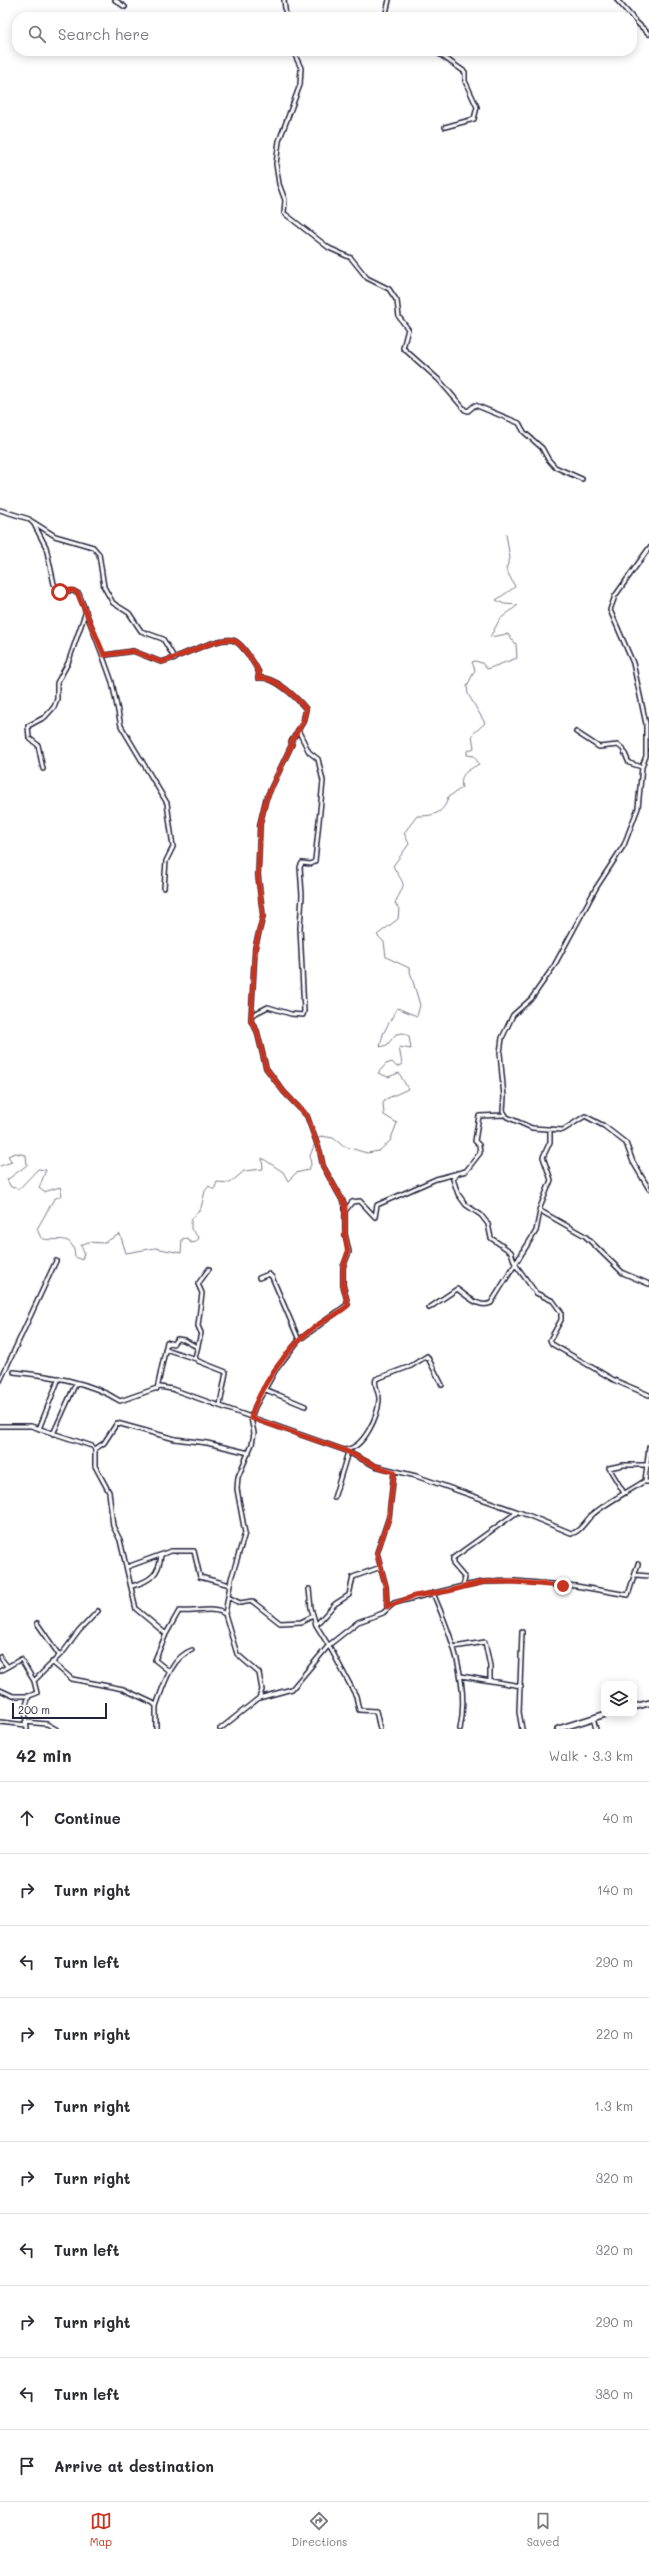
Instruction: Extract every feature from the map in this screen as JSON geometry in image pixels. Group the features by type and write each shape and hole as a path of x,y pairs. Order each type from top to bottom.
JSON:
{"main road":[{"path":"637,1705 649,1703"},
{"path":"558,1729 601,1716"}],"street":[{"path":"115,0 125,7"},
{"path":"284,0 285,12"},
{"path":"386,12 389,0"},
{"path":"617,0 628,12"},
{"path":"637,22 649,34"},
{"path":"295,56 301,68 300,85 279,141 276,164 279,184 285,200 284,213 329,248 351,258 368,278 389,289 397,301 398,317 408,329 403,348 439,380 465,410 468,410 475,405 519,423 524,432 542,448 555,467 582,479"},
{"path":"442,56 466,73 465,81 477,107 474,118 445,127"},
{"path":"0,510 33,522 55,536 93,547 99,554 104,587 113,603 128,613 142,631 163,639 175,659"},
{"path":"33,522 46,547 56,588 60,592 77,592 86,611 112,682 121,726 167,802 172,847 166,861 164,888"},
{"path":"504,1115 500,1069 501,1045 504,1033 514,1013 531,999 554,966 596,888 624,845 638,808 642,767 646,756 646,724 633,663 610,610 615,596 649,548"},
{"path":"44,768 39,747 29,738 28,726 45,717 54,707 57,700 57,682 68,663 86,611"},
{"path":"102,654 109,655 131,651 159,662 175,659 227,639 236,642 250,657 259,673 258,678 263,677 275,682 293,696 305,708 305,716 266,799 261,817 258,875 263,916 255,948 256,962 250,998 252,1015 251,1021 257,1031 266,1068 284,1092 307,1116 320,1152 323,1166 346,1210 345,1234 348,1252 343,1268 343,1285 348,1305 316,1326 299,1340 264,1388 251,1418 254,1433 249,1453 238,1477 237,1495 244,1533 230,1585 225,1614 237,1654 259,1673 262,1690 259,1698"},
{"path":"252,1015 268,1007 293,1014 303,1015 304,1011 300,944 302,895 300,867 302,863 311,864 315,861 323,781 318,759 309,752 298,730"},
{"path":"576,732 599,747 618,745 623,748 629,763 642,767"},
{"path":"346,1210 352,1202 360,1201 375,1217 377,1205 447,1176 468,1169 479,1154 479,1145 475,1141 479,1116 504,1115 532,1128 550,1130 563,1130 583,1117 592,1118 626,1143 649,1189"},
{"path":"429,1308 457,1289 478,1303 484,1305 490,1303 536,1231 540,1211 539,1209 550,1180 543,1157 550,1142 550,1130"},
{"path":"453,1179 457,1173"},
{"path":"447,1176 453,1179 458,1194 466,1205 486,1220 491,1238 511,1252 515,1264 536,1293 553,1301 561,1312 561,1320 551,1338 552,1344 614,1380 649,1395"},
{"path":"540,1211 585,1236 623,1273 649,1284"},
{"path":"0,1381 17,1348 26,1322 56,1261"},
{"path":"196,1359 197,1346 201,1333 198,1326 202,1297 198,1284 209,1269"},
{"path":"258,1278 269,1274 272,1277 299,1340"},
{"path":"158,1389 165,1349 168,1342 173,1344 178,1339 197,1346"},
{"path":"165,1349 196,1359 226,1372 220,1405"},
{"path":"334,1498 347,1451 365,1436 372,1424 380,1399 376,1379 411,1366 427,1356 442,1385"},
{"path":"14,1372 59,1378 122,1401 158,1389 172,1389 347,1451 376,1466 394,1472 416,1476 574,1534 591,1516 624,1493 645,1481 649,1482"},
{"path":"39,1429 59,1378"},
{"path":"54,1434 76,1383"},
{"path":"264,1388 305,1406"},
{"path":"95,1449 104,1442 117,1423 175,1439 207,1443 249,1453"},
{"path":"0,1426 26,1426 39,1429 95,1449"},
{"path":"645,1481 649,1447"},
{"path":"95,1449 95,1466 109,1492 113,1526 127,1567 137,1611 166,1634"},
{"path":"624,1493 609,1468 623,1464 647,1465"},
{"path":"387,1607 377,1551 389,1517 394,1472"},
{"path":"463,1586 464,1578 452,1564 453,1558 516,1513"},
{"path":"127,1567 171,1551 194,1551 200,1576 230,1585"},
{"path":"132,1586 147,1581 156,1574 160,1567 161,1555"},
{"path":"221,1729 259,1698 292,1689 329,1646 358,1622 383,1613 387,1607 401,1600 433,1592 455,1590 463,1586 483,1582 515,1582 576,1586 626,1595 630,1593 638,1564"},
{"path":"316,1624 336,1604 349,1595 353,1577 381,1567"},
{"path":"636,1575 649,1576"},
{"path":"309,1589 312,1616 316,1624 357,1699 360,1710 376,1711 380,1729"},
{"path":"433,1592 454,1647 461,1676 464,1711 460,1729"},
{"path":"228,1597 240,1603 252,1601 280,1623 301,1622 312,1616"},
{"path":"170,1672 155,1660 166,1634 179,1611 221,1611 225,1609"},
{"path":"34,1681 60,1655 79,1631 98,1611"},
{"path":"221,1611 225,1614"},
{"path":"37,1624 60,1655"},
{"path":"522,1632 519,1712 522,1729"},
{"path":"454,1647 485,1642 490,1666 490,1680"},
{"path":"156,1729 156,1706 170,1672 182,1653 192,1650"},
{"path":"0,1657 7,1666"},
{"path":"0,1671 20,1659 34,1681 37,1693 26,1697 13,1696 0,1690"},
{"path":"52,1662 72,1679 123,1689 156,1706"},
{"path":"461,1676 521,1686"},
{"path":"26,1697 27,1729"},
{"path":"593,1718 596,1729"},
{"path":"0,1722 47,1724 56,1729"}],"waterway":[{"path":"317,1140 321,1136 333,1138 343,1146 367,1153 379,1151 390,1141 397,1123 384,1115 383,1103 386,1099 408,1089 399,1073 388,1077 378,1073 386,1064 392,1062 397,1067 402,1064 399,1047 411,1049 409,1036 403,1033 396,1034 387,1045 380,1047 383,1034 397,1008 417,1016 420,1005 409,968 386,957 384,942 377,935 398,919 399,909 395,903 403,884 393,866 409,844 404,833 417,816 433,814 441,810 444,807 448,797 462,788 461,783 465,773 479,764 474,756 467,755 467,751 474,748 472,735 485,723 468,694 467,686 475,670 472,662 475,661 482,663 487,669 517,658 516,644 508,634 490,637 500,619 518,605 504,604 496,600 515,587 506,569 510,558 506,534"},
{"path":"0,1166 12,1162 8,1156 15,1153 26,1155 27,1165 7,1180 11,1187 19,1189 38,1169 46,1170 39,1188 44,1192 60,1187 62,1195 54,1199 37,1229 41,1238 62,1240 71,1243 74,1249 75,1257 82,1260 84,1253 81,1245 88,1242 103,1243 120,1234 126,1253 155,1248 181,1253 182,1239 187,1238 191,1243 196,1242 199,1238 191,1229 191,1220 201,1208 205,1191 209,1186 214,1190 217,1182 230,1183 244,1171 263,1169 262,1158 283,1172 288,1181 296,1173 308,1170 311,1165 310,1156 315,1143"}],"route":[{"path":"60,592 73,590 77,592 102,654 104,655 124,651 133,651 161,662 175,659 227,639 233,640 245,654 250,657 259,673 258,678 263,677 275,682 299,701 306,709 303,722 291,742 292,744 266,799 262,811 259,833 258,879 263,916 262,927 255,948 256,962 253,989 250,998 252,1015 251,1023 257,1031 266,1068 274,1081 289,1098 304,1111 307,1116 320,1152 323,1166 331,1183 336,1188 345,1205 345,1234 348,1247 348,1256 343,1268 343,1285 348,1305 316,1326 299,1340 275,1371 261,1395 251,1418 344,1450 376,1466 387,1468 394,1472 392,1483 392,1502 388,1523 377,1551 387,1592 387,1607 394,1602 414,1596 433,1592 455,1590 463,1586 483,1582 543,1583 563,1586"}]}
